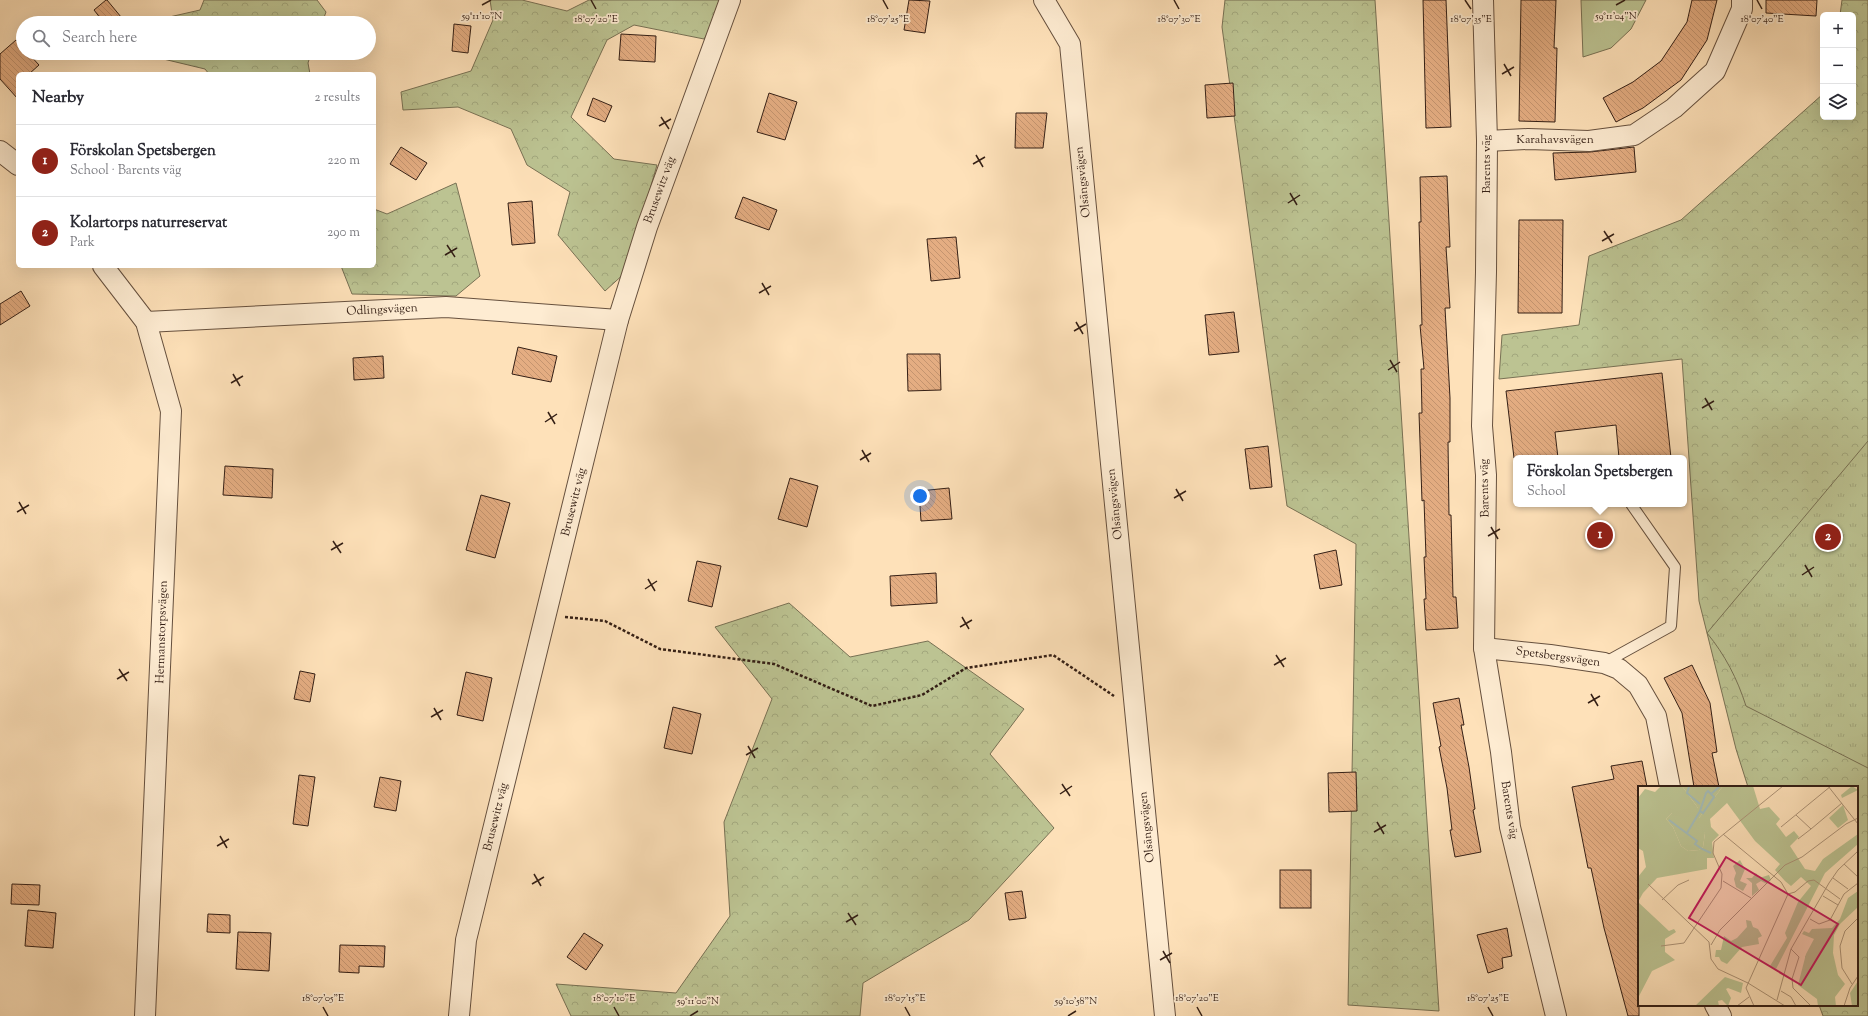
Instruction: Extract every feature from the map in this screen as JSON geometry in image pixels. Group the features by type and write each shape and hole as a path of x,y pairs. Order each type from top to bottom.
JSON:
{"street":[{"name":"Brusewitz väg","path":"459,1016 466,940 618,320 647,227 730,0"},
{"name":"Olsängsvägen","path":"1044,0 1070,44 1165,1016"},
{"name":"Barents väg","path":"1483,0 1488,141 1482,426 1486,475 1484,648 1510,827 1556,1016"},
{"name":"Karahavsvägen","path":"1488,141 1528,139 1589,141 1634,135 1674,108 1715,71 1742,9 1742,0"},
{"path":"0,151 16,163"},
{"name":"Hermanstorpsvägen","path":"106,268 146,322 171,411 145,1016"},
{"name":"Odlingsvägen","path":"146,322 446,307 618,320"},
{"name":"Spetsbergsvägen","path":"1484,648 1604,663 1619,669 1638,685 1656,716 1670,786"},
{"path":"1716,1006 1721,1016"}],"lane":[{"path":"1604,663 1671,626 1675,567 1633,507"}],"path":[{"path":"546,615 605,621 660,649 774,664 872,706 922,694 966,668 1053,655 1114,697 1134,693"}],"green space":[{"path":"204,0 317,0 326,12 325,16 174,16 200,10"},
{"path":"490,0 522,0 567,11 589,0 723,0 723,9 704,39 634,25 607,40 571,117 614,159 657,165 626,272 605,291 558,235 570,192 527,165 511,129 458,107 403,110 401,92 471,71 493,20"},
{"path":"1225,0 1375,0 1439,1011 1348,1005 1356,544 1287,506 1222,27"},
{"path":"1581,0 1646,0 1631,29 1611,48 1583,57"},
{"path":"1842,0 1868,0 1868,1016 1823,1016 1819,1006 1858,1006 1858,786 1748,786 1736,749 1699,601 1682,359 1499,379 1502,335 1579,325 1589,256 1681,220 1820,97 1820,120 1856,120 1856,12 1840,12"},
{"path":"168,60 309,60 310,72 207,72 205,69"},
{"path":"456,183 480,276 456,296 352,294 342,268 376,268 376,210 387,214"},
{"path":"1868,441 1868,768 1746,706 1730,667 1707,633"},
{"path":"789,603 850,657 928,641 1024,709 990,754 1054,828 969,920 863,983 860,1016 571,1016 556,984 676,993 730,916 724,822 772,699 715,627"}],"building":[{"path":"107,0 120,16 99,16 94,10"},
{"path":"909,0 930,1 925,33 904,30"},
{"path":"1423,0 1446,0 1451,127 1426,128"},
{"path":"1521,0 1556,0 1554,48 1557,48 1555,122 1519,121"},
{"path":"1692,0 1717,0 1707,40 1681,80 1643,108 1616,122 1603,98 1633,82 1661,61 1687,22"},
{"path":"1766,0 1817,0 1816,16 1766,13"},
{"path":"454,24 471,26 468,53 452,51"},
{"path":"621,34 656,36 655,62 619,60"},
{"path":"16,40 16,60 34,60 39,65 31,72 16,72 16,97 0,79 0,54"},
{"path":"1233,83 1235,116 1207,118 1205,85"},
{"path":"769,93 797,102 785,140 757,132"},
{"path":"593,98 612,106 605,122 587,115"},
{"path":"1016,113 1047,113 1043,148 1015,148"},
{"path":"401,147 427,163 416,180 390,164"},
{"path":"1634,147 1636,172 1555,180 1553,153 1590,152"},
{"path":"1447,176 1450,247 1446,247 1450,308 1445,308 1450,398 1450,442 1448,442 1449,515 1451,515 1453,597 1456,597 1458,628 1426,630 1424,557 1426,557 1424,500 1422,501 1419,413 1422,413 1421,369 1424,369 1420,325 1422,325 1419,222 1421,222 1420,177"},
{"path":"743,197 777,210 769,230 735,218"},
{"path":"532,201 535,243 512,245 508,203"},
{"path":"1519,220 1563,220 1562,313 1518,313"},
{"path":"956,237 960,278 931,281 927,239"},
{"path":"21,291 30,306 0,325 0,304"},
{"path":"1234,312 1239,352 1209,355 1205,315"},
{"path":"518,347 557,356 551,382 512,374"},
{"path":"907,354 940,354 941,390 908,391"},
{"path":"383,356 384,378 354,380 353,358"},
{"path":"1662,373 1671,455 1619,455 1616,425 1555,432 1558,455 1514,455 1506,391"},
{"path":"1268,446 1272,487 1250,489 1245,449"},
{"path":"225,466 273,469 272,498 223,495"},
{"path":"790,478 818,486 807,527 778,519"},
{"path":"949,488 952,519 921,521 919,491"},
{"path":"481,495 510,503 495,558 466,550"},
{"path":"1336,550 1342,585 1320,589 1314,555"},
{"path":"697,561 721,566 712,607 688,601"},
{"path":"936,573 937,603 891,606 890,576"},
{"path":"1692,665 1710,703 1717,752 1712,753 1719,786 1694,786 1682,713 1664,678"},
{"path":"300,671 315,674 310,702 294,699"},
{"path":"466,672 492,678 483,721 457,715"},
{"path":"1459,698 1464,725 1461,725 1475,809 1473,810 1481,852 1455,857 1450,830 1452,830 1447,788 1439,747 1441,746 1433,703"},
{"path":"673,707 701,714 692,754 664,748"},
{"path":"1642,761 1647,786 1638,786 1639,1016 1628,1016 1604,928 1591,868 1588,868 1572,787 1614,779 1611,766"},
{"path":"1356,772 1357,811 1329,812 1328,773"},
{"path":"299,775 315,777 308,826 293,824"},
{"path":"380,777 401,781 396,811 374,807"},
{"path":"1280,870 1311,870 1311,908 1280,908"},
{"path":"12,884 40,885 39,905 11,904"},
{"path":"1022,891 1026,918 1009,920 1005,893"},
{"path":"28,910 56,913 53,948 25,946"},
{"path":"208,914 230,915 230,933 207,932"},
{"path":"1507,928 1512,956 1502,958 1503,968 1488,973 1477,935"},
{"path":"238,932 271,933 269,971 236,969"},
{"path":"584,933 603,945 586,970 567,957"},
{"path":"340,945 385,946 384,967 359,966 359,973 339,972"}],"place":[{"name":"Förskolan Spetsbergen","path":"1600,535"},
{"name":"Kolartorps naturreservat","path":"1828,537"}]}
